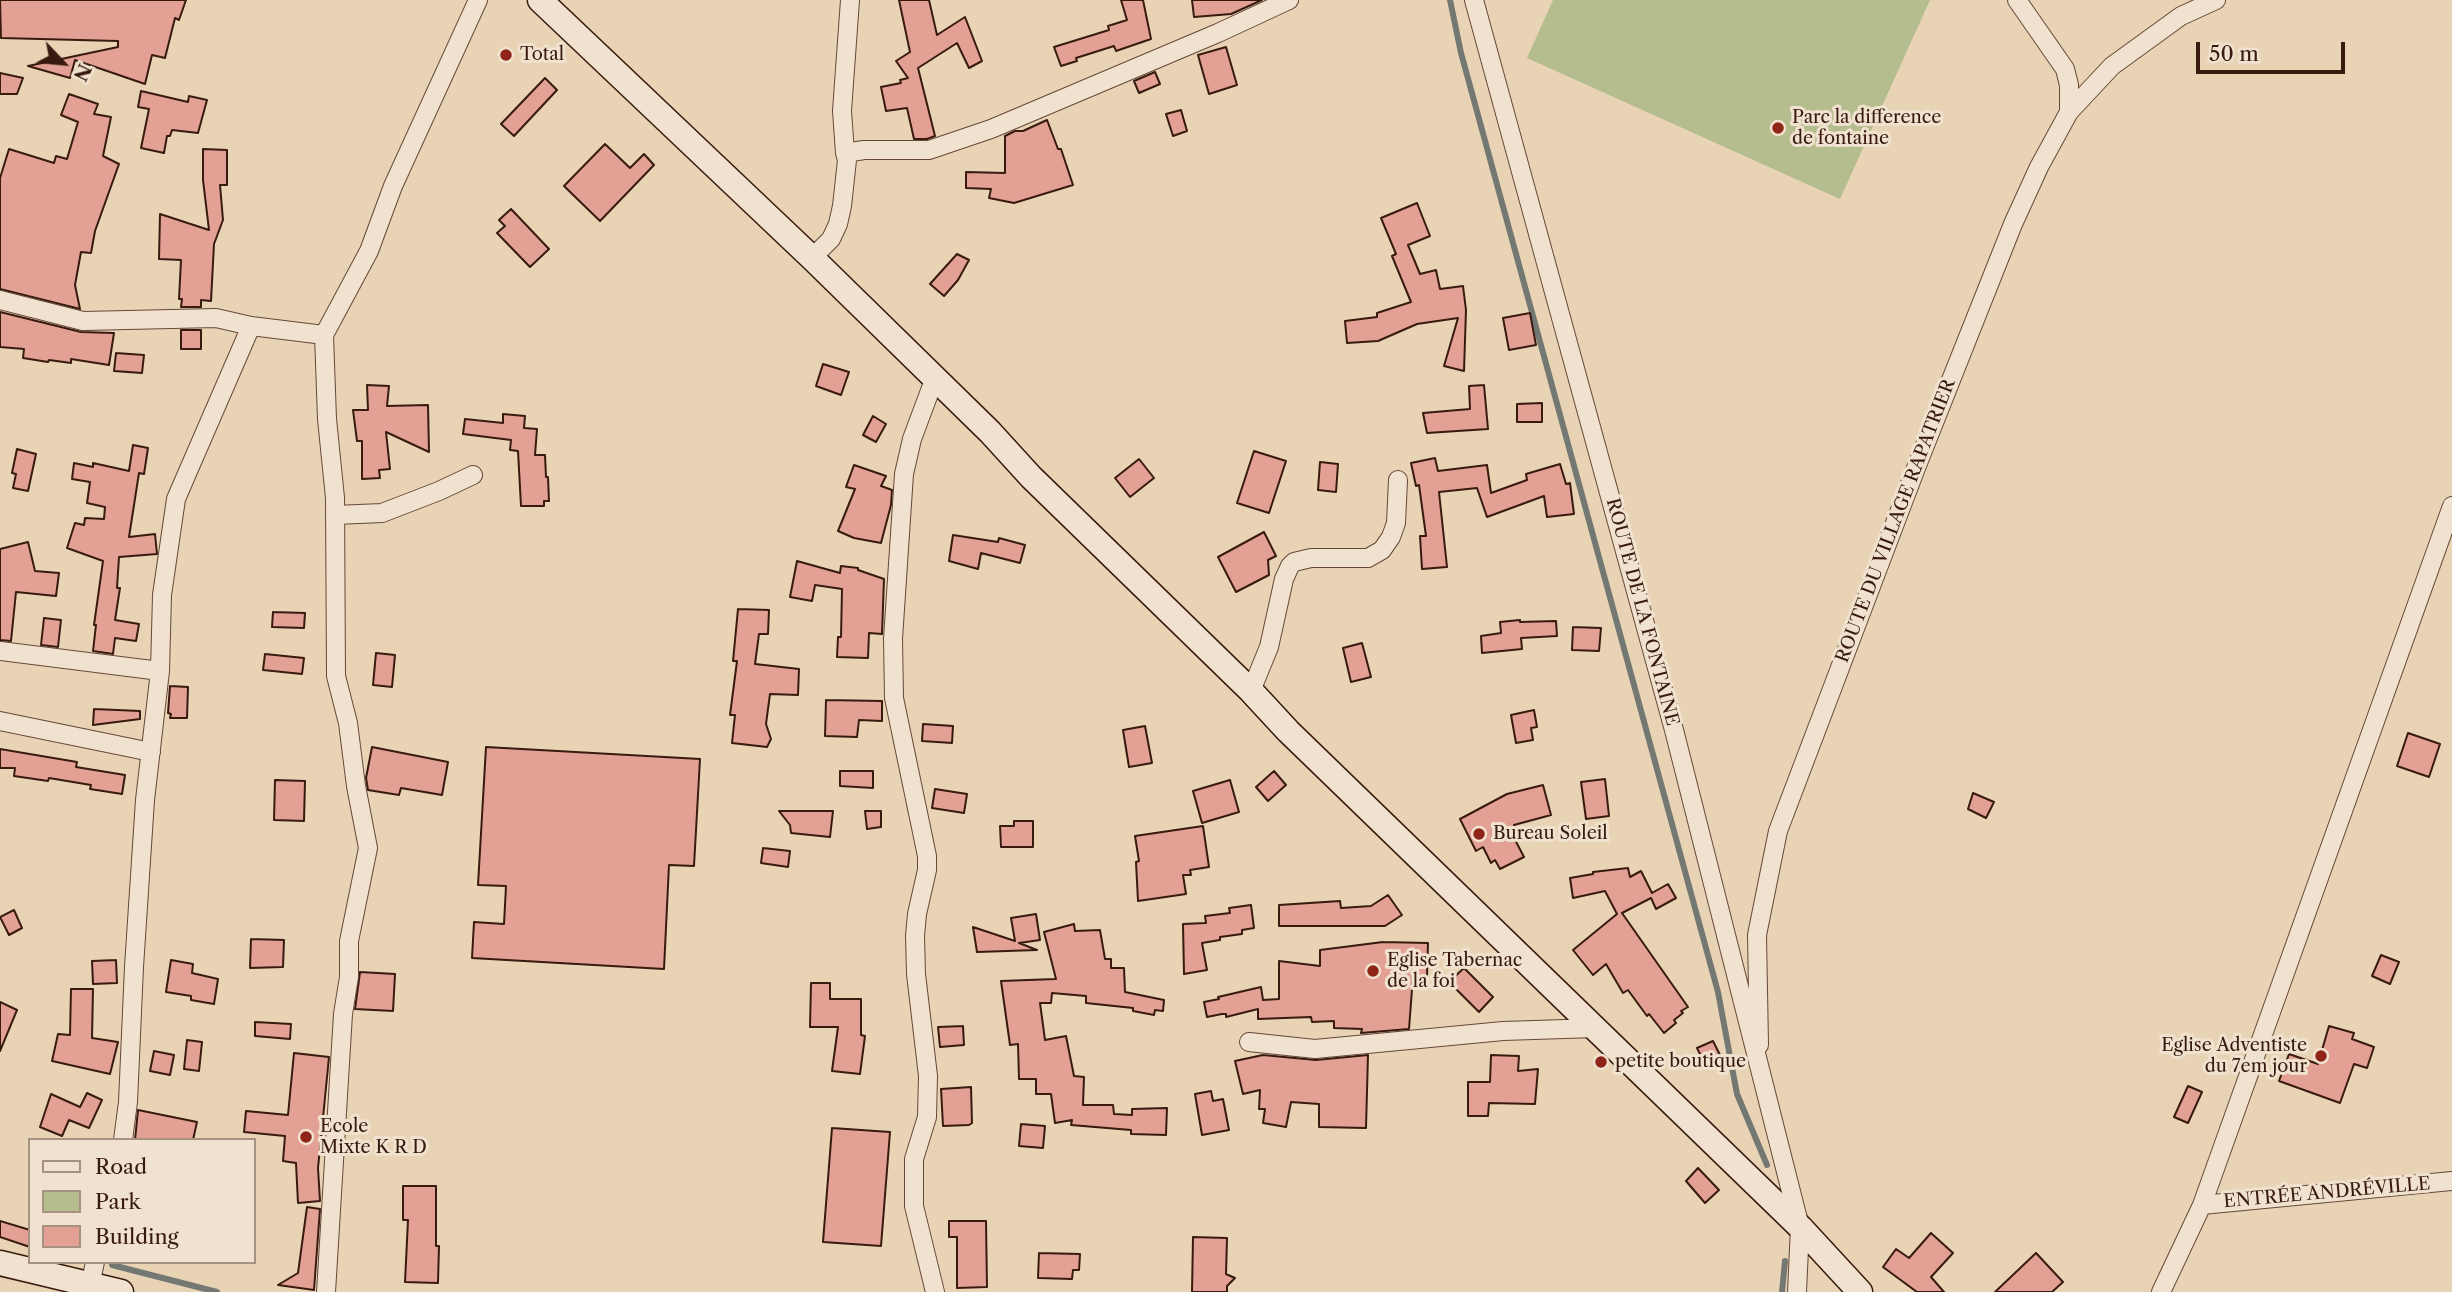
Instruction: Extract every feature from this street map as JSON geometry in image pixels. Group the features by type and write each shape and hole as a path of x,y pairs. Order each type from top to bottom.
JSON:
{"main road":[{"path":"540,0 812,258 1251,691 1288,731 1800,1227 1860,1292"},
{"path":"0,1263 92,1274 121,1292"}],"street":[{"path":"326,1292 343,1014 349,978 349,941 368,848 348,723 336,676 335,515 327,419 324,335 369,251 393,187 478,0"},
{"path":"812,258 831,239 842,206 846,157 842,111 850,0"},
{"path":"846,157 864,150 929,150 992,129 1289,0"},
{"name":"ROUTE DE LA FONTAINE","path":"1474,0 1674,730 1800,1227 1797,1292"},
{"path":"2017,0 2065,69 2069,85 2069,112"},
{"name":"ROUTE DU VILLAGE RAPATRIER","path":"1759,1069 1757,935 1778,831 1916,468 2013,224 2039,167 2069,112 2112,66 2181,16 2216,0"},
{"path":"0,300 83,321 216,318 251,327 324,335"},
{"path":"123,1138 128,1102 145,800 160,671 162,595 176,499 251,327"},
{"path":"933,1285 914,1206 914,1159 928,1117 928,1076 916,974 915,936 927,856 894,698 893,639 904,474 912,439 934,380"},
{"path":"335,515 382,513 473,475"},
{"path":"1251,691 1269,647 1284,579 1290,566 1294,562 1311,558 1368,558 1382,550 1396,523 1398,480"},
{"path":"2161,1292 2202,1205 2452,506"},
{"path":"0,651 160,671"},
{"path":"0,721 150,752"},
{"path":"1249,1042 1315,1049 1503,1031 1596,1028"},
{"name":"ENTRÉE ANDRÉVILLE","path":"2202,1205 2452,1181"}],"green space":[{"name":"Parc la difference de fontaine","path":"1553,0 1930,0 1840,199 1527,58"}],"building":[{"path":"0,0 186,0 179,20 175,18 165,58 152,55 145,84 75,60 70,78 28,66 118,47 118,41 1,38"},
{"path":"899,0 929,0 937,35 965,17 982,61 969,68 957,43 918,68 935,136 927,139 914,139 907,108 886,111 881,87 901,83 900,80 908,78 896,61 910,52"},
{"path":"1121,0 1143,0 1151,39 1116,51 1114,46 1076,58 1077,61 1061,66 1054,47 1109,30 1108,26 1127,20"},
{"path":"1192,0 1262,0 1231,14 1194,17"},
{"path":"1226,47 1237,85 1209,94 1198,55"},
{"path":"1155,72 1160,84 1139,93 1134,81"},
{"path":"0,73 23,78 17,94 0,94"},
{"path":"545,78 557,90 514,136 501,124"},
{"path":"141,91 188,102 189,96 207,100 198,133 172,130 170,136 167,136 164,153 141,148 149,109 138,107"},
{"path":"69,94 98,104 94,114 111,117 103,156 119,164 95,231 91,253 81,252 75,285 80,309 0,289 0,178 9,149 54,163 56,156 67,159 78,122 61,115"},
{"path":"1181,110 1187,131 1173,136 1166,114"},
{"path":"1047,120 1058,149 1061,149 1073,185 1014,203 989,198 991,189 966,188 966,172 1005,173 1005,136"},
{"path":"605,144 630,168 644,154 654,165 600,221 564,186"},
{"path":"203,149 227,150 227,185 220,185 223,220 214,244 211,301 201,300 201,307 181,307 181,260 159,259 160,214 209,230 203,180"},
{"path":"1417,203 1430,236 1408,245 1420,274 1436,270 1440,289 1463,286 1466,310 1464,371 1444,366 1458,318 1417,324 1378,341 1347,343 1345,321 1377,317 1377,313 1411,302 1392,256 1396,254 1381,218"},
{"path":"511,209 549,249 530,267 497,233 505,226 499,220"},
{"path":"957,254 969,260 958,280 944,296 930,284"},
{"path":"0,312 81,332 114,333 109,365 71,359 71,363 23,358 24,349 0,347"},
{"path":"1530,313 1536,345 1509,350 1503,318"},
{"path":"181,330 201,330 201,349 181,349"},
{"path":"116,353 144,355 142,373 114,371"},
{"path":"823,364 849,372 841,395 816,386"},
{"path":"367,385 389,386 387,406 428,405 429,452 386,432 390,469 379,470 380,478 362,479 362,441 357,441 353,410 368,410"},
{"path":"1484,385 1488,429 1427,433 1423,413 1470,409 1469,386"},
{"path":"1542,403 1542,422 1517,422 1517,404"},
{"path":"503,414 525,416 524,428 537,429 535,455 545,455 548,477 549,501 544,501 544,506 521,506 518,451 510,450 511,440 463,434 465,419 503,423"},
{"path":"873,416 886,424 876,442 863,435"},
{"path":"133,445 148,448 144,474 139,473 129,537 155,534 157,554 119,557 117,588 120,588 115,620 139,624 136,641 115,638 113,654 93,651 103,561 67,548 75,523 84,525 85,518 104,519 105,507 87,503 90,482 72,479 74,463 93,467 93,463 129,471"},
{"path":"17,449 36,454 28,491 13,488 16,474 12,473"},
{"path":"1254,451 1286,461 1269,513 1237,503"},
{"path":"1435,458 1438,471 1487,465 1491,493 1527,480 1526,474 1560,464 1566,484 1570,483 1574,514 1547,517 1544,496 1487,517 1477,488 1439,492 1447,567 1422,569 1420,536 1426,536 1419,485 1416,486 1411,463"},
{"path":"1139,459 1154,478 1130,497 1115,478"},
{"path":"1320,462 1338,464 1336,492 1318,490"},
{"path":"854,465 886,476 881,486 892,490 881,543 854,538 838,531 855,489 846,487"},
{"path":"1264,532 1276,556 1268,560 1269,575 1236,592 1218,557"},
{"path":"953,535 998,542 999,538 1025,545 1020,563 981,553 978,569 949,561"},
{"path":"28,542 35,571 59,573 56,596 16,592 11,641 0,640 0,549"},
{"path":"797,561 840,573 841,566 858,568 884,579 882,634 869,633 868,658 837,657 838,637 841,637 842,589 815,585 812,601 790,597"},
{"path":"738,609 769,610 768,634 759,634 755,664 799,669 798,695 770,694 766,724 771,739 767,747 732,743 735,715 730,715 737,661 733,661"},
{"path":"273,612 305,613 304,628 272,627"},
{"path":"44,618 61,620 58,647 41,645"},
{"path":"1556,621 1557,636 1521,638 1522,649 1482,653 1481,636 1501,633 1500,622"},
{"path":"1573,627 1601,628 1599,651 1572,650"},
{"path":"1362,643 1371,677 1351,682 1343,648"},
{"path":"376,653 395,655 392,687 373,685"},
{"path":"265,654 304,658 302,674 263,670"},
{"path":"170,686 188,687 187,718 170,718"},
{"path":"826,700 882,701 882,721 859,720 857,737 825,736"},
{"path":"94,709 140,711 140,719 93,725"},
{"path":"1534,710 1537,727 1531,728 1533,740 1516,743 1511,715"},
{"path":"923,724 953,726 952,743 922,741"},
{"path":"1145,726 1152,763 1129,767 1123,730"},
{"path":"2408,733 2440,744 2429,777 2397,766"},
{"path":"372,747 448,762 442,795 401,788 399,795 368,790 366,778"},
{"path":"486,747 700,759 694,866 669,865 664,969 472,958 474,922 504,924 506,886 478,885"},
{"path":"0,749 77,762 76,767 125,775 122,794 90,789 91,785 49,778 48,781 14,776 15,768 0,768"},
{"path":"840,771 873,771 873,788 840,786"},
{"path":"1274,771 1286,785 1268,801 1256,787"},
{"path":"1605,779 1609,816 1586,819 1581,782"},
{"path":"275,780 305,781 304,821 274,820"},
{"path":"1230,780 1239,812 1202,823 1193,791"},
{"path":"1543,785 1551,815 1514,825 1516,830 1511,832 1524,857 1500,869 1495,860 1491,863 1483,847 1476,851 1460,819 1507,794"},
{"path":"935,789 967,794 964,813 932,808"},
{"path":"1973,793 1994,802 1986,818 1968,809"},
{"path":"779,811 833,811 830,837 791,833 790,825"},
{"path":"865,811 881,811 881,827 867,829"},
{"path":"1014,821 1033,821 1033,847 1001,847 1000,826 1014,826"},
{"path":"1203,826 1209,867 1190,870 1191,875 1183,875 1186,894 1138,901 1136,862 1139,861 1135,836"},
{"path":"763,848 790,851 788,867 761,863"},
{"path":"1628,868 1630,877 1641,871 1652,893 1668,884 1676,898 1656,909 1651,898 1622,913 1688,1007 1681,1011 1683,1013 1674,1020 1676,1023 1664,1033 1649,1014 1647,1016 1628,990 1623,993 1606,964 1593,975 1573,950 1617,914 1605,891 1573,898 1570,878"},
{"path":"1388,895 1402,915 1385,926 1279,926 1279,905 1340,901 1341,908 1371,906"},
{"path":"1251,905 1254,928 1242,930 1242,934 1202,943 1207,970 1184,974 1183,924 1206,923 1205,916 1230,913 1229,908"},
{"path":"14,910 22,928 9,935 0,917"},
{"path":"1036,914 1040,940 1019,943 1037,950 977,952 973,927 1015,941 1011,918"},
{"path":"1074,924 1075,931 1100,930 1105,959 1111,959 1111,968 1124,968 1125,992 1164,1000 1163,1011 1155,1010 1154,1015 1133,1011 1133,1008 1086,1003 1086,996 1052,993 1051,1003 1040,1003 1045,1040 1066,1036 1074,1076 1084,1077 1083,1105 1113,1105 1114,1114 1132,1115 1132,1109 1167,1108 1166,1135 1131,1134 1131,1130 1071,1125 1072,1120 1055,1123 1051,1094 1036,1094 1036,1079 1019,1079 1018,1044 1010,1045 1001,981 1056,979 1044,932"},
{"path":"251,939 284,940 283,967 250,968"},
{"path":"1383,942 1428,943 1427,976 1413,976 1409,1029 1361,1033 1362,1029 1334,1028 1334,1021 1312,1022 1311,1017 1258,1019 1258,1009 1226,1017 1226,1014 1222,1014 1207,1017 1204,1002 1219,999 1218,997 1261,987 1263,1000 1279,999 1279,961 1320,966 1320,950"},
{"path":"2381,955 2399,962 2390,984 2372,976"},
{"path":"116,960 117,983 93,984 92,961"},
{"path":"171,960 193,964 192,973 218,979 214,1004 191,1000 191,996 166,992"},
{"path":"1464,968 1493,997 1479,1012 1449,982"},
{"path":"360,972 395,974 393,1011 355,1009"},
{"path":"811,983 830,983 830,999 861,999 861,1035 865,1036 860,1074 832,1071 838,1027 810,1027"},
{"path":"71,989 93,989 92,1038 118,1042 110,1074 52,1061 58,1034 70,1035"},
{"path":"0,1002 17,1010 0,1051"},
{"path":"255,1022 291,1024 290,1039 255,1036"},
{"path":"963,1026 964,1045 940,1047 938,1027"},
{"path":"2329,1026 2354,1033 2352,1039 2374,1047 2367,1068 2354,1064 2340,1103 2279,1081 2289,1054 2318,1064"},
{"path":"187,1040 202,1042 199,1071 184,1069"},
{"path":"1713,1041 1722,1059 1706,1066 1697,1048"},
{"path":"154,1051 174,1055 170,1075 150,1071"},
{"path":"294,1053 329,1057 318,1168 320,1201 298,1203 296,1163 283,1161 285,1136 244,1132 246,1111 288,1115"},
{"path":"1263,1055 1316,1060 1368,1055 1366,1128 1319,1127 1319,1104 1291,1102 1286,1127 1263,1123 1265,1109 1259,1109 1260,1090 1243,1094 1235,1061"},
{"path":"1491,1055 1519,1056 1518,1071 1538,1069 1535,1104 1489,1103 1488,1116 1468,1116 1468,1082 1490,1082"},
{"path":"2188,1086 2202,1092 2188,1123 2174,1117"},
{"path":"971,1087 972,1123 943,1126 941,1089"},
{"path":"1211,1091 1213,1101 1223,1099 1229,1130 1202,1135 1195,1094"},
{"path":"87,1093 102,1100 89,1128 69,1120 62,1136 40,1127 51,1094 80,1107"},
{"path":"138,1110 197,1122 193,1138 135,1138"},
{"path":"1021,1124 1045,1126 1043,1148 1019,1146"},
{"path":"832,1128 890,1132 881,1246 823,1242"},
{"path":"1698,1168 1719,1190 1705,1203 1686,1181"},
{"path":"403,1186 436,1186 438,1283 405,1282 408,1220 403,1220"},
{"path":"307,1207 320,1209 314,1290 278,1285 298,1273"},
{"path":"0,1221 28,1229 28,1246 0,1237"},
{"path":"949,1221 986,1221 987,1287 957,1288 957,1237 949,1237"},
{"path":"1931,1233 1953,1253 1931,1277 1944,1292 1917,1292 1883,1267 1896,1249 1909,1258"},
{"path":"1193,1237 1227,1238 1226,1274 1235,1278 1227,1286 1227,1292 1192,1292"},
{"path":"1039,1253 1080,1254 1079,1270 1073,1270 1072,1279 1038,1278"},
{"path":"2036,1253 2063,1282 2052,1292 1995,1292"}],"waterway":[{"path":"1450,0 1461,53 1718,992 1737,1094 1767,1165"},
{"path":"1782,1292 1785,1261"},
{"path":"112,1265 217,1292"}],"place":[{"name":"Total","path":"506,55"},
{"name":"Parc la difference de fontaine","path":"1778,128"},
{"name":"Bureau Soleil","path":"1479,834"},
{"name":"Eglise Tabernac de la foi","path":"1373,971"},
{"name":"Eglise Adventiste du 7em jour","path":"2321,1056"},
{"name":"petite boutique","path":"1601,1062"},
{"name":"Ecole Mixte K R D","path":"306,1137"}]}
